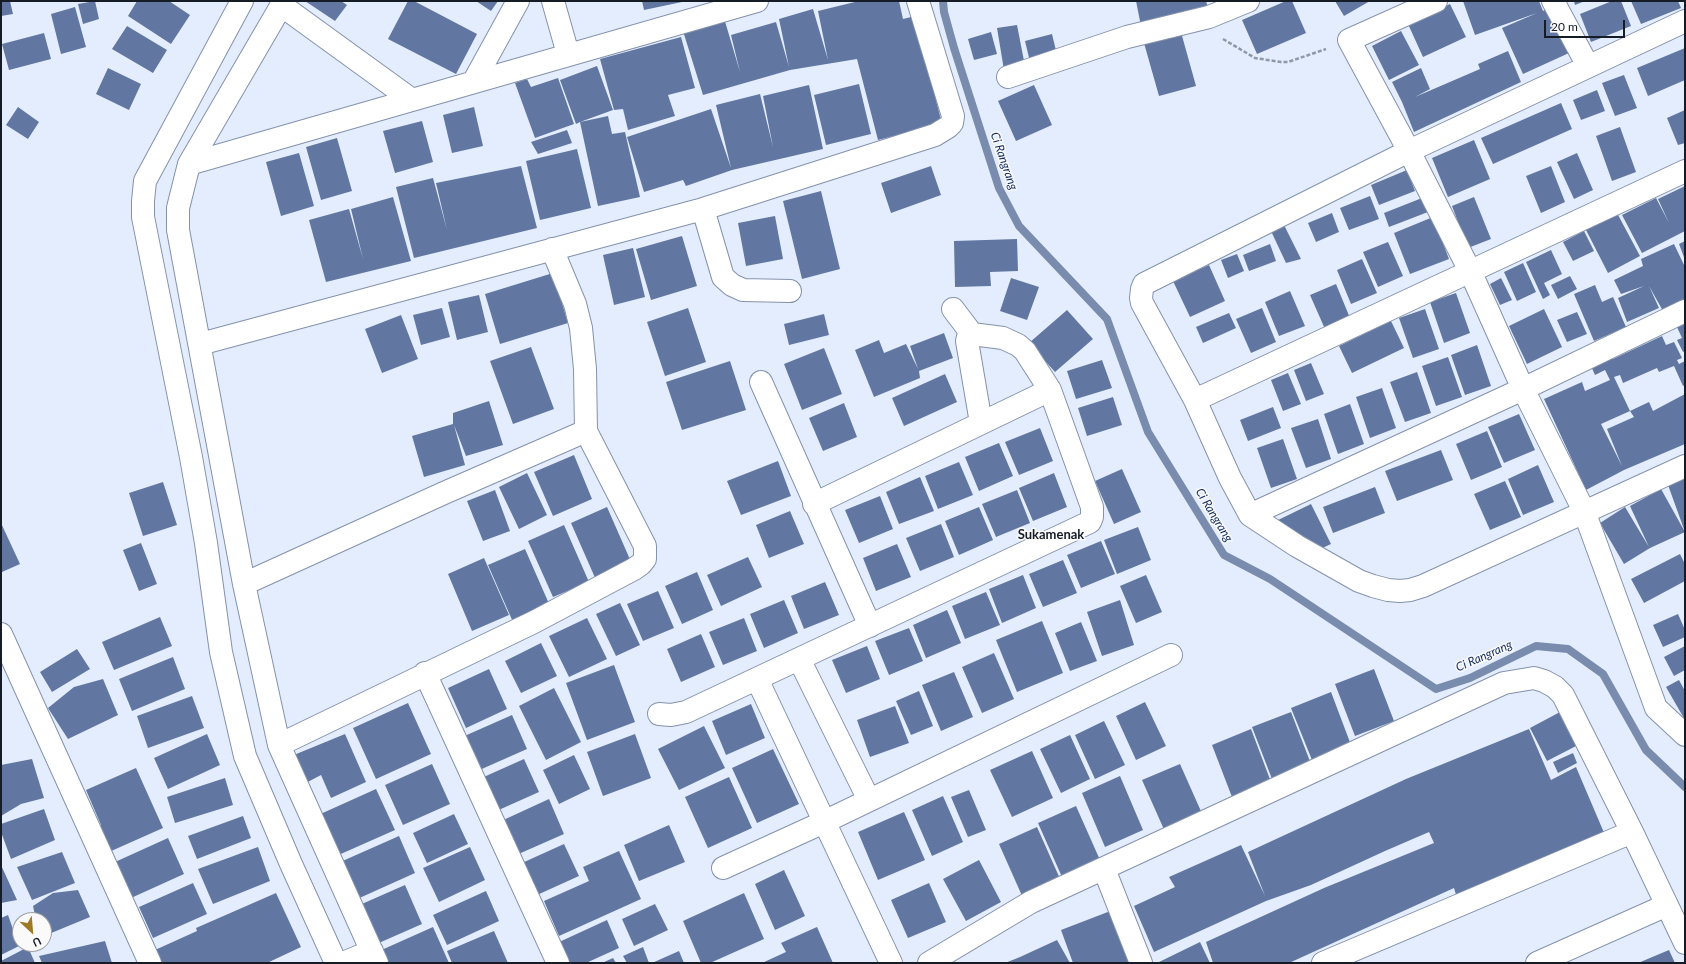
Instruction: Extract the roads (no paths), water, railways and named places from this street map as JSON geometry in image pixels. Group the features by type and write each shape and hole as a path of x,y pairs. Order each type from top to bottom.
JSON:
{"street":[{"path":"242,1 145,181 143,217 191,457 206,543 221,652 245,756 291,864 356,959"},
{"path":"474,81 518,1"},
{"path":"553,1 568,54"},
{"path":"189,164 757,1"},
{"path":"200,344 703,209 935,135 952,123 953,116 918,1"},
{"path":"1008,77 1210,9 1248,1"},
{"path":"1436,1 1349,40 1410,151 1471,272 1522,389 1584,511 1656,708 1685,736"},
{"path":"1553,1 1588,66"},
{"path":"356,959 279,745 244,584 200,344 189,297 178,230 178,208 189,164 282,3 412,100"},
{"path":"1685,21 1410,151 1144,284 1141,294 1142,303 1195,400 1230,478 1250,515 1297,546 1359,581 1388,590 1400,591 1423,586 1685,466"},
{"path":"1195,400 1685,171"},
{"path":"703,209 723,276 732,285 743,290 790,291"},
{"path":"279,745 425,673 534,622 634,569 641,564 644,559 645,546 586,431 585,369 581,328 575,304 552,249"},
{"path":"659,714 671,715 686,712 1090,522 1092,517 1092,507 1050,390 1025,351 1018,345 1003,338 972,334 952,309"},
{"path":"1250,515 1522,389 1685,311"},
{"path":"972,334 968,337 967,342 981,423"},
{"path":"761,382 814,504 870,626"},
{"path":"814,504 1050,390"},
{"path":"244,584 444,493 586,431"},
{"path":"1,634 150,963"},
{"path":"723,868 824,822 1171,655"},
{"path":"799,659 870,800"},
{"path":"425,673 558,963"},
{"path":"929,963 1031,902 1504,683 1534,678 1555,687 1563,695 1632,832 1685,943"},
{"path":"756,679 891,963"},
{"path":"1323,963 1632,832"},
{"path":"1104,869 1141,963"},
{"path":"1537,963 1667,905"}],"waterway":[{"name":"Ci Rangrang","path":"943,1 944,12 954,48 999,188 1019,226 1107,319 1148,432 1224,555 1270,579 1436,689 1470,678 1536,646 1568,649 1603,674 1646,750 1685,787"}],"district":[{"name":"Sukamenak","path":"1051,535"}]}
